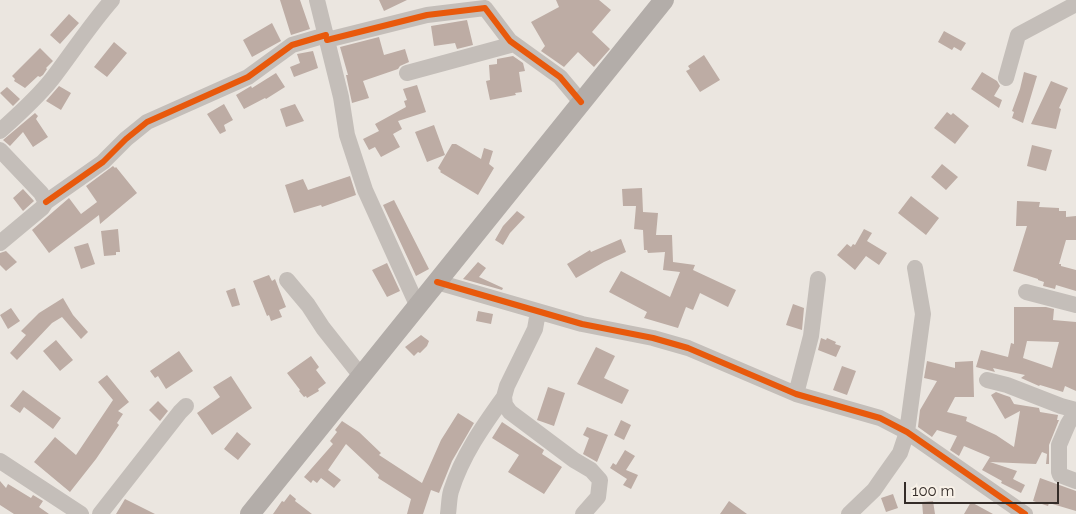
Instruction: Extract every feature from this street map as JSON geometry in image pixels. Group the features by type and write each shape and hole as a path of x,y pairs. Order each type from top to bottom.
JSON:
{"main road":[{"path":"250,514 662,1"}],"street":[{"path":"0,131 50,81 93,22 112,0"},
{"path":"317,0 341,97 347,135 365,190 418,306"},
{"path":"1006,78 1018,35 1076,4"},
{"path":"0,243 42,208 46,202 103,162 126,139 147,122 248,77 292,46 327,38 425,8 485,8 510,41 560,78 581,102"},
{"path":"407,73 514,44"},
{"path":"0,150 41,193 46,202"},
{"path":"849,514 874,490 884,477 900,453 907,432 923,314 915,268"},
{"path":"796,394 811,336 818,279"},
{"path":"287,280 361,376"},
{"path":"437,282 582,324 654,338 688,348 796,394 880,418 907,432 1025,514"},
{"path":"1026,292 1076,305"},
{"path":"448,514 450,492 465,458 480,430 504,397 507,386 535,329 538,312"},
{"path":"987,380 1006,384 1076,410 1059,445 1060,475 1076,482"},
{"path":"504,397 505,405 510,412 574,460 591,470 600,480 598,497 583,514"},
{"path":"100,514 186,406"},
{"path":"0,461 81,514"}],"building":[{"path":"280,0 300,0 310,29 291,35"},
{"path":"379,0 407,0 384,11"},
{"path":"556,0 599,0 611,10 592,32 610,49 594,67 578,52 564,67 541,51 545,46 531,22 559,7"},
{"path":"69,14 79,23 60,44 50,35"},
{"path":"467,20 473,45 457,49 455,43 434,46 431,26"},
{"path":"272,23 281,41 252,57 243,40"},
{"path":"944,31 966,43 961,51 954,47 952,50 938,42"},
{"path":"379,37 384,55 405,49 409,62 398,69 363,81 369,98 352,103 346,75 348,75 340,47"},
{"path":"114,42 127,53 107,77 94,67"},
{"path":"40,48 53,61 46,68 43,75 38,76 25,88 14,81 15,79 12,76"},
{"path":"313,51 318,68 294,77 290,67 300,63 297,54"},
{"path":"704,55 720,80 700,92 686,71 690,69 688,66"},
{"path":"513,56 523,63 525,71 519,72 522,92 490,100 486,81 490,80 489,65 497,64 497,59"},
{"path":"982,72 997,81 1000,86 994,96 1002,100 999,108 971,89"},
{"path":"1024,72 1037,76 1023,123 1012,118 1014,112 1012,111"},
{"path":"276,73 285,87 266,99 244,109 236,95 251,86 252,88"},
{"path":"1051,81 1068,88 1059,108 1061,109 1056,129 1031,124"},
{"path":"417,85 426,112 398,121 402,129 393,134 400,147 381,157 375,147 369,150 363,139 379,131 375,124 406,107 404,101 407,100 403,89"},
{"path":"59,86 71,93 61,110 46,101"},
{"path":"7,87 20,99 13,106 0,93"},
{"path":"224,104 233,120 224,125 226,131 220,134 207,114"},
{"path":"295,104 304,121 286,127 280,109"},
{"path":"947,112 951,115 953,113 969,126 955,144 934,128"},
{"path":"35,113 38,116 36,119 48,137 33,147 23,132 10,146 3,140"},
{"path":"434,125 445,155 427,162 415,132"},
{"path":"452,144 456,144 481,159 484,148 493,151 489,164 494,168 478,195 440,172 438,168"},
{"path":"1032,145 1052,150 1046,171 1027,166"},
{"path":"942,164 958,177 946,190 931,177"},
{"path":"113,166 116,167 137,193 100,224 99,215 49,253 32,230 69,198 81,214 97,202 86,186"},
{"path":"350,176 356,195 322,207 321,205 294,213 285,185 303,179 308,190"},
{"path":"642,188 643,212 658,213 656,235 672,235 673,262 695,265 693,270 736,290 728,307 700,293 693,310 686,307 678,328 644,318 647,312 609,292 621,271 670,297 680,272 663,270 665,252 648,253 647,250 644,250 643,230 634,229 636,206 623,206 622,189"},
{"path":"23,189 34,201 23,211 13,198"},
{"path":"911,196 939,218 926,235 898,213"},
{"path":"394,200 429,269 416,276 383,205"},
{"path":"1017,201 1040,202 1039,207 1059,208 1059,211 1066,211 1066,217 1076,216 1076,240 1066,240 1059,264 1076,270 1076,291 1056,285 1055,289 1043,286 1044,282 1038,279 1013,271 1027,226 1016,226"},
{"path":"517,211 525,217 510,233 503,245 495,240 503,226"},
{"path":"118,229 120,252 116,252 116,255 104,256 101,231"},
{"path":"864,229 872,233 867,241 887,253 879,265 866,256 855,270 837,255 847,244 851,247 853,244 855,245"},
{"path":"621,239 626,252 576,278 567,264 590,250 591,252"},
{"path":"88,243 95,264 81,269 74,247"},
{"path":"6,251 17,262 6,271 0,265 0,253"},
{"path":"478,262 486,268 479,277 503,288 502,290 463,279"},
{"path":"387,263 400,291 387,297 372,270"},
{"path":"269,275 272,281 275,279 286,307 279,310 282,317 271,321 269,315 267,316 253,281"},
{"path":"235,288 240,305 232,307 226,291"},
{"path":"63,298 73,315 88,332 81,339 62,317 52,323 17,360 10,353 26,335 21,331 39,313"},
{"path":"793,304 804,308 802,330 786,325"},
{"path":"1014,307 1046,307 1054,309 1053,320 1076,322 1076,391 1065,386 1063,392 1039,386 1021,378 1025,375 993,368 995,372 976,367 981,350 1008,357 1011,343 1014,344","holes":["1027,341 1059,342 1052,368 1023,358"]},
{"path":"11,308 20,321 8,329 0,315"},
{"path":"478,311 493,314 491,324 476,321"},
{"path":"421,335 429,341 420,353 418,352 414,356 405,347"},
{"path":"821,338 826,340 827,338 841,346 836,357 818,350"},
{"path":"56,340 73,360 60,371 43,351"},
{"path":"596,347 615,356 604,378 629,390 622,404 577,384"},
{"path":"179,351 193,371 166,389 158,376 155,378 150,371"},
{"path":"311,356 319,367 316,370 326,383 318,389 319,391 307,398 299,391 287,373"},
{"path":"927,361 955,368 955,362 973,361 974,397 955,397 947,412 967,417 966,421 996,435 1014,447 1020,411 1005,419 991,395 996,392 1010,397 1014,404 1039,408 1040,412 1058,415 1057,420 1059,420 1049,445 1049,464 1046,464 1047,454 1042,452 1036,464 990,462 1017,471 1013,479 1025,485 1021,493 1001,483 1002,481 982,470 990,457 964,446 959,456 950,450 957,436 937,430 932,437 918,427 920,410 937,381 924,378"},
{"path":"842,366 856,371 847,395 833,390"},
{"path":"107,375 129,402 118,411 123,414 117,423 119,425 96,459 70,492 34,462 55,437 76,455 113,400 98,382"},
{"path":"231,376 252,408 212,435 197,413 220,397 213,387"},
{"path":"548,387 565,393 554,426 537,420"},
{"path":"23,390 61,418 53,429 24,407 20,413 10,406"},
{"path":"158,401 168,411 160,421 149,410"},
{"path":"458,413 474,423 452,461 439,493 431,490 423,514 407,514 411,499 378,478 379,475 346,444 328,470 341,480 334,488 321,478 317,483 313,480 311,483 304,477 333,444 330,441 342,421 359,432 381,453 379,455 422,483 441,440"},
{"path":"621,420 631,425 624,440 614,435"},
{"path":"502,422 544,450 542,454 562,467 544,494 508,472 519,455 492,438"},
{"path":"587,427 608,435 597,462 583,454 589,438 583,435"},
{"path":"237,432 251,444 238,460 224,449"},
{"path":"625,450 635,456 626,470 638,475 631,489 623,485 627,479 610,468 613,463 616,465"},
{"path":"1040,478 1076,491 1076,511 1049,503 1048,506 1033,501"},
{"path":"0,481 6,488 8,484 31,498 33,495 43,501 39,507 49,514 14,514 0,505"},
{"path":"290,494 296,499 295,501 312,514 273,514 282,501 284,502"},
{"path":"893,494 898,508 886,512 881,498"},
{"path":"125,499 155,514 116,514"},
{"path":"729,501 747,514 720,514"},
{"path":"933,501 935,514 923,514 922,502"},
{"path":"971,502 993,514 964,514"}],"cycle path":[{"path":"327,40 427,15 485,8 510,41 560,77 581,102"},
{"path":"46,202 103,162 126,139 147,122 248,77 292,45 326,35"},
{"path":"437,282 582,324 653,338 688,348 796,394 880,418 907,432 1025,514"}]}
